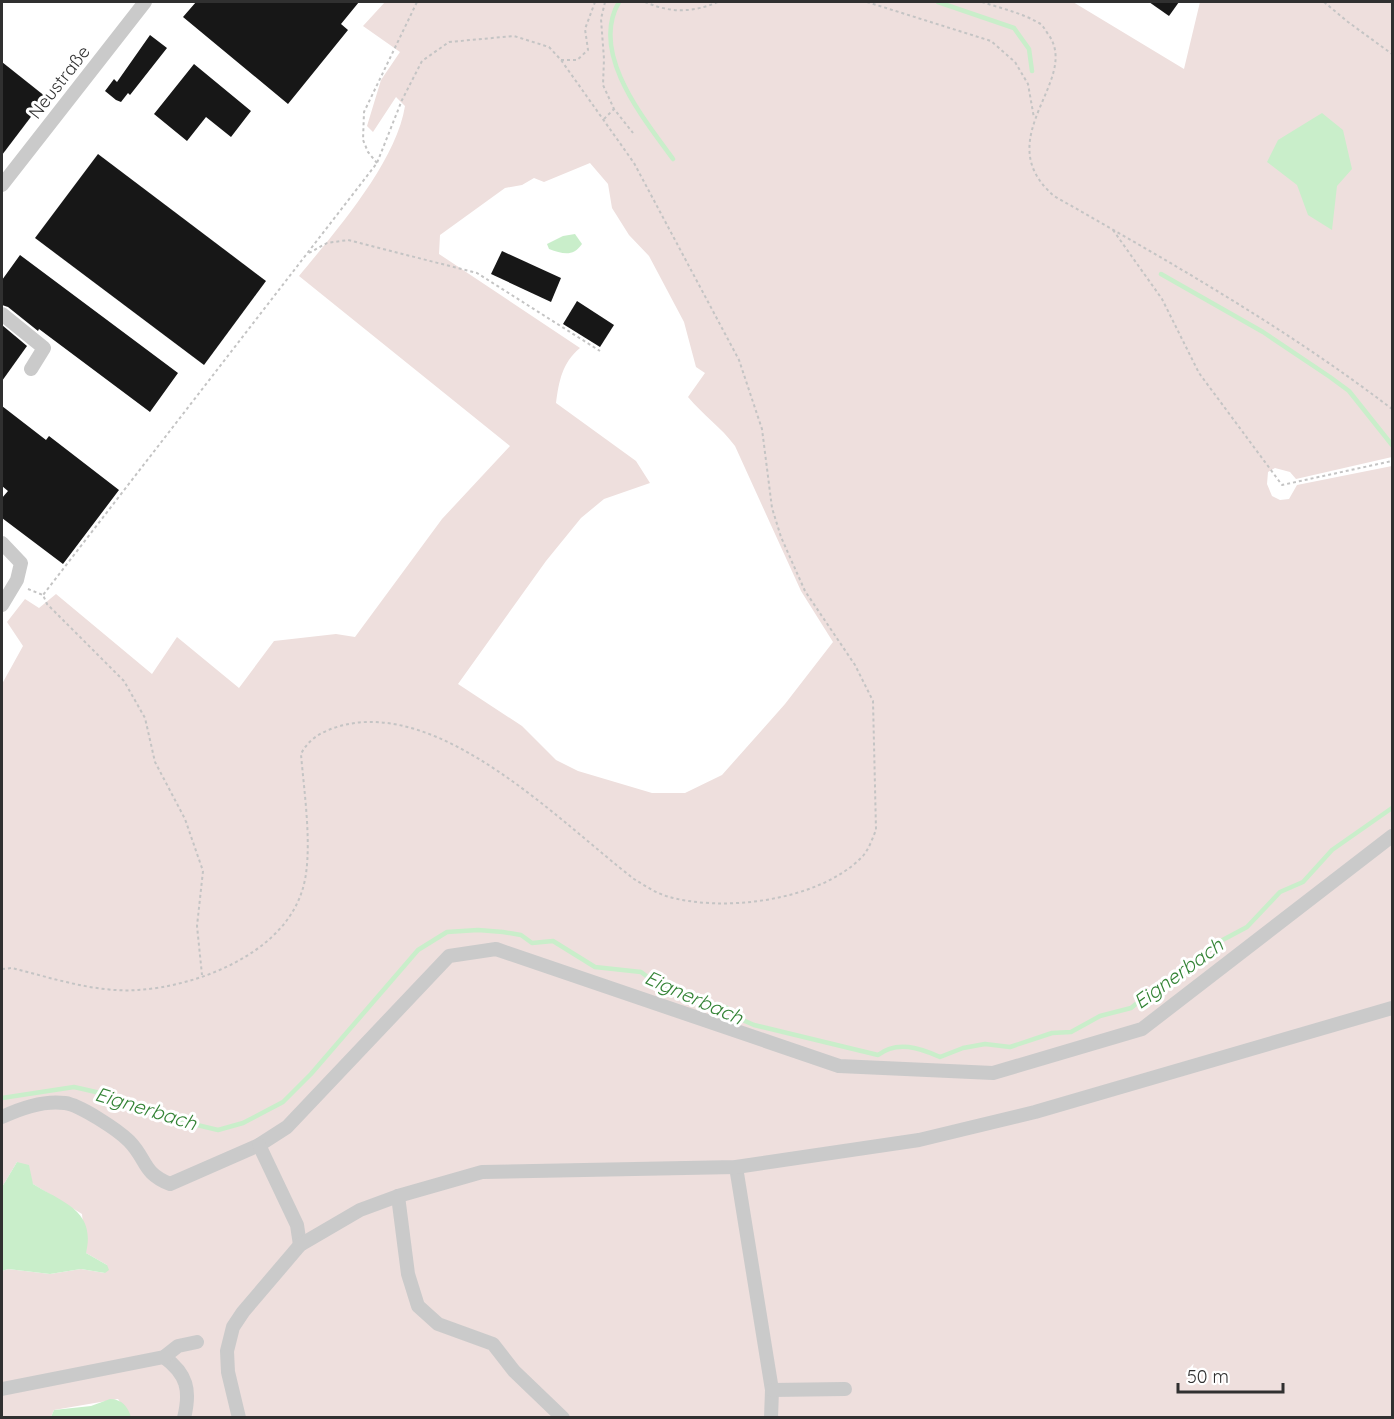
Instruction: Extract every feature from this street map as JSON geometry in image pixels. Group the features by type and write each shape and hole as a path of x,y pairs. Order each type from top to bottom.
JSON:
{"street":[{"name":"Neustraße","path":"2,185 145,2"},
{"path":"2,314 44,348 31,369"},
{"path":"2,543 21,563 17,580 2,605"},
{"path":"2,1117 25,1106 66,1103 104,1123 130,1142 154,1178 170,1184 259,1145 287,1127 449,956 496,949 840,1066 993,1073 1142,1029 1392,836"},
{"path":"239,1418 228,1372 227,1351 233,1327 262,1288 300,1245 360,1210 398,1196 482,1172 736,1167 919,1140 1012,1118 1392,1008"},
{"path":"259,1145 297,1225 300,1245"},
{"path":"736,1167 772,1390 771,1418"},
{"path":"398,1196 408,1274 418,1306 438,1324 493,1344 514,1371 562,1418"},
{"path":"2,1389 164,1357 178,1346 197,1342"},
{"path":"164,1357 176,1366 189,1390 184,1418"},
{"path":"772,1390 845,1389"}],"path":[{"path":"377,163 368,152 363,140 364,112 417,2"},
{"path":"561,60 577,60 588,50 585,28 595,2"},
{"path":"605,2 601,19 603,85 614,110 633,133"},
{"path":"645,2 666,10 680,12 718,2"},
{"path":"867,2 991,40 1015,62 1028,84 1034,119"},
{"path":"982,2 1041,24 1054,42 1055,67 1034,119 1029,147 1032,170 1044,187 1054,196 1187,271 1288,335 1392,410"},
{"path":"1324,2 1392,54"},
{"path":"2,969 12,968 92,987 138,990 203,976 227,968 251,953 270,938 286,919 302,891 306,861 306,823 301,754 306,744 315,736 358,721 413,728 455,747 526,790 634,879 648,888 675,898 736,902 778,898 838,874 862,857 876,830 873,701 855,665 805,591 781,537 772,508 762,429 739,360 667,220 634,163 604,119 549,46 514,36 449,42 422,61 402,100 377,163 43,595"},
{"path":"604,119 614,110"},
{"path":"1113,229 1162,298 1199,373 1282,485 1392,461"},
{"path":"307,254 327,243 348,240 477,273 535,307 600,351"},
{"path":"21,563 27,589 43,595 47,604 124,681 145,718 156,762 185,819 203,871 196,926 203,976"}],"shaded area":[{"path":"385,2 1073,2 1184,69 1200,2 1392,2 1392,457 1296,479 1290,472 1275,468 1268,472 1267,484 1272,496 1280,500 1289,499 1297,485 1392,466 1392,1417 131,1418 118,1399 54,1410 51,1417 2,1417 2,1271 8,1269 50,1274 81,1269 105,1273 107,1265 86,1253 82,1214 33,1184 17,1162 2,1187 2,684 23,646 7,622 25,599 39,608 56,594 152,674 177,637 239,688 274,641 336,634 355,637 442,519 510,446 299,276 346,218 377,173 390,150 405,106 396,97 373,132 367,126 381,80 400,52 363,26","holes":["590,163 608,184 612,208 629,235 649,256 684,322 696,367 705,373 688,397 735,446 801,591 833,642 785,704 722,775 685,793 652,793 578,771 556,760 522,726 458,684 546,561 581,518 604,499 650,483 636,461 556,403 565,366 580,348 439,254 440,235 505,188 522,185 534,178 544,182"]},
{"path":"1322,113 1343,130 1352,169 1337,186 1332,230 1308,215 1297,185 1267,162 1278,140"},
{"path":"575,234 582,244 575,251 563,253 549,249 547,244 563,236"},
{"path":"17,1162 29,1165 33,1184 66,1203 82,1218 88,1239 86,1253 107,1265 109,1270 105,1273 81,1269 50,1274 8,1269 2,1271 2,1187"},
{"path":"110,1399 124,1404 131,1417 51,1417 54,1410 91,1406"}],"building":[{"path":"196,2 359,2 341,24 348,30 288,104 183,17"},
{"path":"1149,2 1179,2 1169,16"},
{"path":"150,35 167,48 130,95 128,93 121,102 116,100 105,91 114,79 117,82"},
{"path":"2,62 46,97 2,155"},
{"path":"194,64 251,111 231,137 206,117 187,141 154,114"},
{"path":"98,154 266,281 204,365 35,238"},
{"path":"502,251 561,278 551,302 491,274"},
{"path":"20,255 178,373 150,412 39,329 38,331 8,307 2,305 2,280"},
{"path":"577,301 614,325 600,347 563,324"},
{"path":"2,325 27,346 2,381"},
{"path":"2,406 46,440 49,436 119,490 63,564 2,518 2,498 8,491 2,486"}],"waterway":[{"path":"619,2 612,22 611,42 615,64 635,105 673,159"},
{"path":"938,2 1014,28 1029,49 1032,71"},
{"path":"1161,274 1263,332 1349,391 1392,445"},
{"name":"Eignerbach","path":"2,1098 74,1087 118,1097 172,1119 218,1130 243,1123 283,1102 311,1074 418,950 447,932 478,930 521,935 532,943 553,941 595,967 641,972 660,986 684,996 727,1008 738,1018 754,1025 878,1055 885,1050 901,1047 917,1048 940,1057 963,1048 985,1044 1010,1047 1052,1033 1071,1032 1100,1016 1131,1008 1164,981 1175,981 1217,943 1247,927 1280,892 1303,882 1332,850 1392,808"}]}
